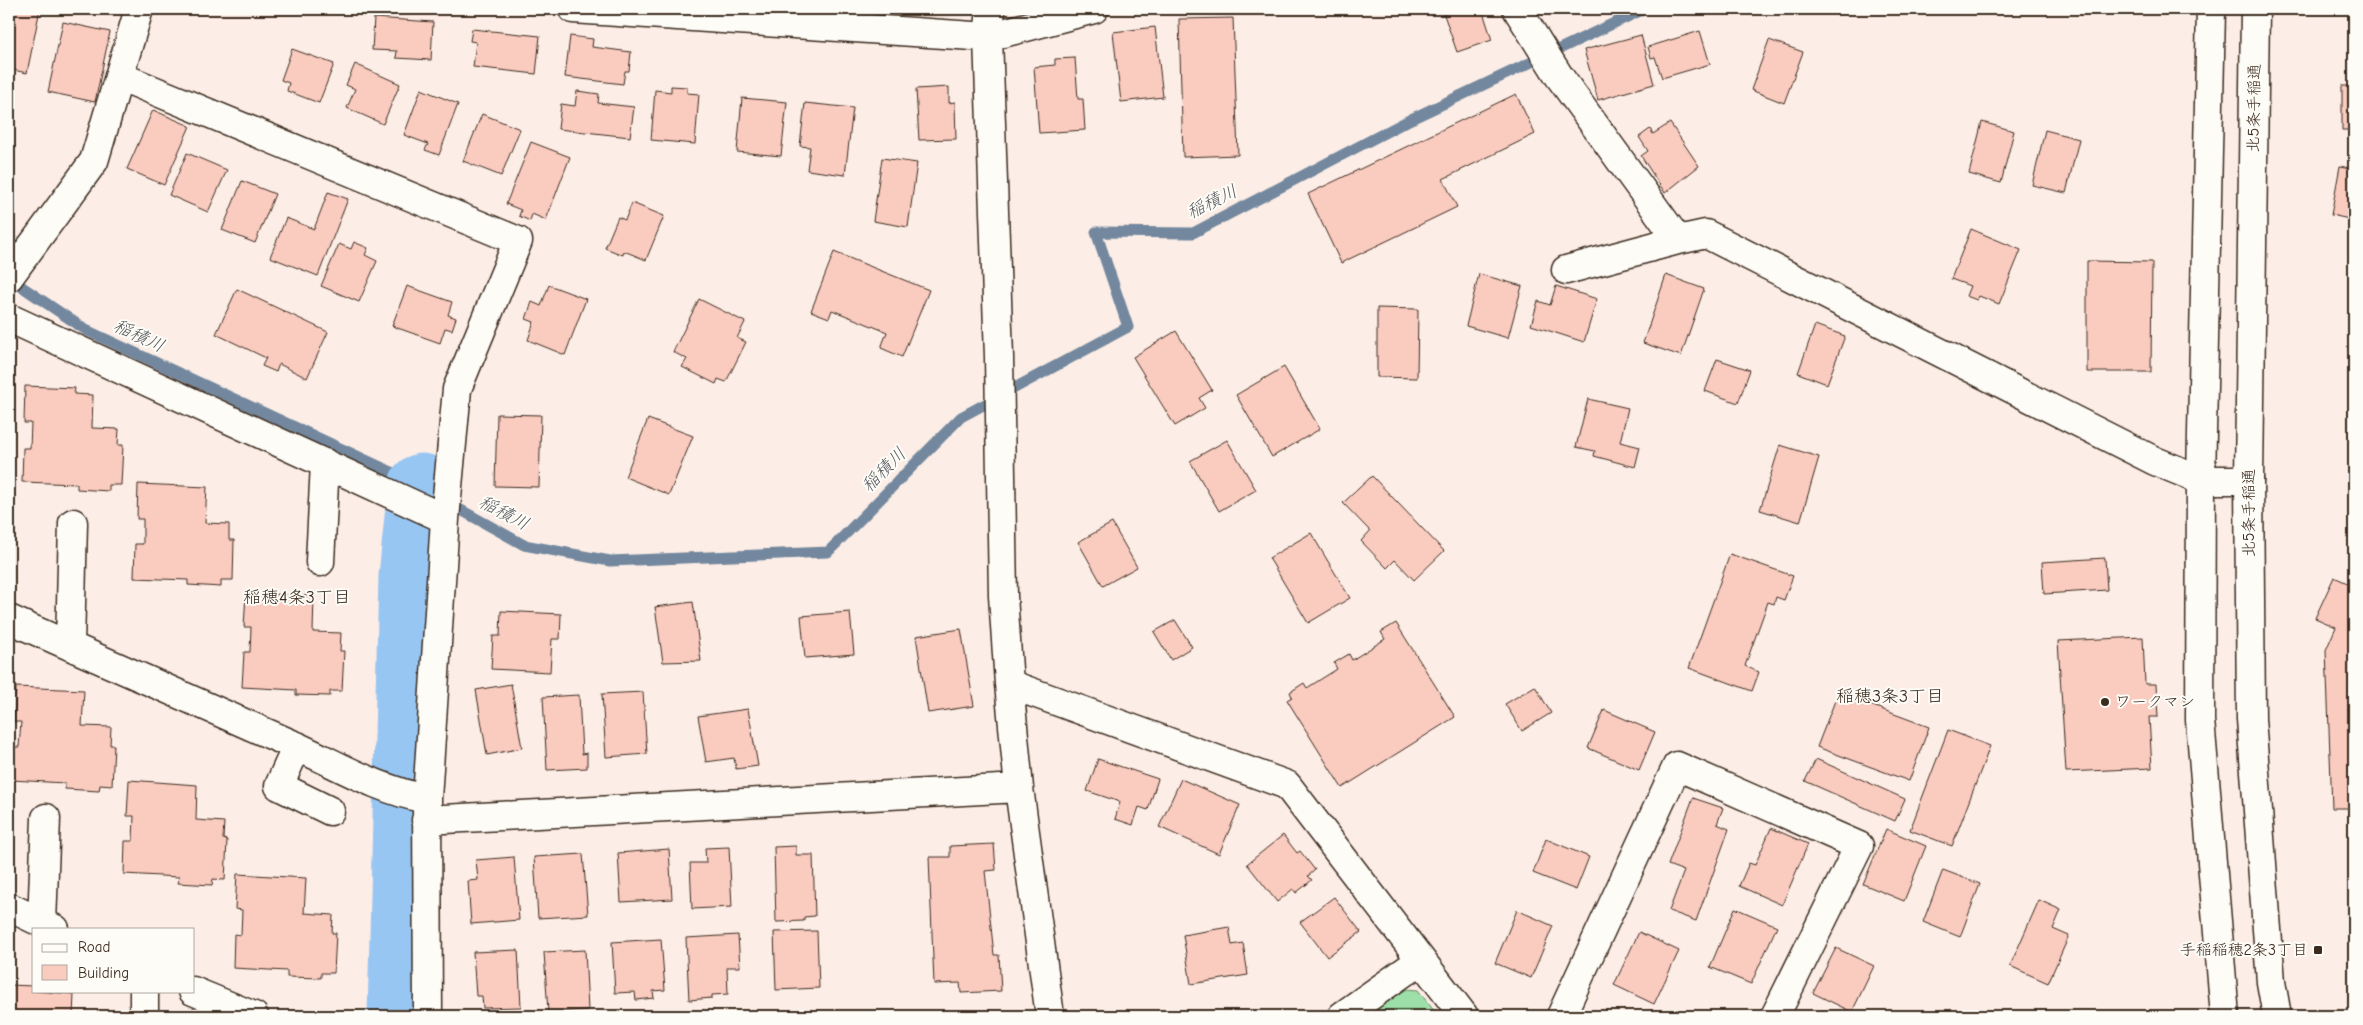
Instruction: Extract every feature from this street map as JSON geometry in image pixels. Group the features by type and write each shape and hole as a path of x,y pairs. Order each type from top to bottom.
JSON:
{"main road":[{"path":"16,267 94,161 139,9"},
{"path":"572,9 988,37 1094,9"},
{"path":"991,9 988,37 999,357 1003,596 1009,684 1020,788 1050,1016 1046,1016"},
{"path":"1517,9 1534,32 1559,76 1678,240"},
{"path":"2211,9 2201,480 2200,720 2225,1016"},
{"name":"北5条手稲通","path":"2255,9 2249,480 2251,719 2270,972 2276,1016"},
{"path":"119,76 518,242 457,389 449,475 432,511 421,805 428,1016"},
{"path":"1566,270 1706,234 2155,461 2201,480 2249,480"},
{"path":"9,318 432,511"},
{"path":"320,562 325,463"},
{"path":"70,646 73,523"},
{"path":"9,619 297,746 421,805 1020,788"},
{"path":"1009,684 1287,785 1464,1016"},
{"path":"297,746 279,786 330,811"},
{"path":"1561,1016 1677,766 1859,846 1775,1016"},
{"path":"9,906 48,926 46,818"},
{"path":"1342,1016 1421,960"},
{"path":"144,992 144,1016"},
{"path":"195,992 254,1016"}],"green space":[{"path":"1406,989 1418,990 1438,1016 1367,1016"}],"building":[{"path":"9,9 40,9 27,73 9,69"},
{"path":"1442,9 1482,9 1492,40 1457,52"},
{"path":"374,18 433,22 431,60 396,58 397,51 372,50"},
{"path":"1233,18 1238,155 1183,157 1179,19"},
{"path":"63,22 110,32 95,102 48,92"},
{"path":"1155,27 1163,97 1121,102 1113,32"},
{"path":"472,29 540,36 536,74 473,67 476,42 470,41"},
{"path":"1700,31 1710,64 1662,78 1655,57 1651,58 1648,47"},
{"path":"1641,35 1654,84 1598,100 1584,50"},
{"path":"570,36 593,39 592,47 631,52 629,71 625,71 623,84 565,77"},
{"path":"1769,40 1803,52 1784,103 1751,90"},
{"path":"292,49 334,64 319,103 287,91 289,83 281,80"},
{"path":"1075,58 1078,99 1083,99 1085,130 1039,133 1034,67 1055,65 1055,59"},
{"path":"355,64 400,84 383,124 347,108 355,89 346,85"},
{"path":"671,86 687,87 687,93 699,94 695,144 651,140 655,90 671,92"},
{"path":"2342,86 2354,86 2354,130 2342,130"},
{"path":"949,87 949,103 955,102 956,139 919,140 916,89"},
{"path":"421,89 458,104 439,155 425,150 428,144 404,135"},
{"path":"577,91 599,94 598,103 634,107 630,137 558,129 561,104 575,106"},
{"path":"1516,94 1535,134 1443,179 1457,207 1341,263 1308,194"},
{"path":"742,98 787,102 781,156 737,152"},
{"path":"805,103 853,108 845,175 807,170 810,147 800,146"},
{"path":"153,110 190,126 164,185 127,169"},
{"path":"482,114 520,129 501,176 463,161"},
{"path":"1982,122 2014,131 2001,183 1969,174"},
{"path":"1670,123 1699,166 1665,193 1641,156 1648,151 1639,137 1650,129 1653,134"},
{"path":"2045,130 2079,139 2066,193 2032,185"},
{"path":"531,142 570,157 546,220 532,214 530,221 519,216 521,210 506,204"},
{"path":"187,153 227,170 208,212 169,195"},
{"path":"882,158 917,163 908,227 873,221"},
{"path":"2340,166 2354,169 2354,220 2331,215"},
{"path":"242,181 275,194 255,243 222,230"},
{"path":"328,192 348,199 318,276 270,257 286,218 314,229"},
{"path":"632,203 664,216 646,260 624,251 623,255 605,248 618,217 625,220"},
{"path":"1971,229 2021,250 1999,304 1979,296 1977,300 1966,296 1970,286 1951,279"},
{"path":"354,242 368,248 365,255 377,261 359,302 321,286 339,244 351,249"},
{"path":"834,252 929,290 902,357 881,348 887,332 832,310 829,318 811,311"},
{"path":"2087,261 2152,262 2151,372 2087,372"},
{"path":"1479,274 1522,286 1508,338 1466,326"},
{"path":"1666,275 1704,289 1681,356 1643,343"},
{"path":"549,285 586,299 565,355 528,340 534,322 526,319 532,302 541,306"},
{"path":"407,286 452,302 448,315 456,318 452,330 445,328 440,343 392,326"},
{"path":"1556,286 1597,299 1584,342 1531,325 1538,301 1550,305"},
{"path":"237,289 328,332 307,378 279,364 276,372 262,366 266,358 216,334"},
{"path":"699,299 745,322 737,338 746,342 726,382 718,379 716,384 682,367 687,359 673,352"},
{"path":"1377,308 1418,309 1417,378 1377,377"},
{"path":"1815,325 1845,336 1827,384 1798,373"},
{"path":"1176,331 1212,390 1199,398 1205,408 1175,426 1133,357"},
{"path":"1717,359 1750,370 1738,403 1705,391"},
{"path":"1284,367 1320,429 1272,457 1236,395"},
{"path":"25,386 75,388 74,394 93,395 92,428 119,429 118,445 123,445 121,485 109,485 109,491 77,489 77,484 22,482 23,448 30,448 31,423 24,423"},
{"path":"1588,399 1628,408 1620,442 1640,447 1635,467 1594,456 1595,451 1576,447"},
{"path":"497,414 541,415 539,487 495,486"},
{"path":"648,419 693,436 669,495 625,477"},
{"path":"1227,440 1256,490 1219,511 1190,461"},
{"path":"1780,445 1819,457 1800,522 1760,510"},
{"path":"1372,476 1444,551 1414,580 1395,560 1387,568 1361,541 1370,531 1343,503"},
{"path":"138,484 207,487 205,523 229,524 229,540 234,540 233,580 221,580 221,587 188,585 188,580 134,578 135,544 143,544 143,519 137,519"},
{"path":"1112,523 1137,567 1103,586 1078,542"},
{"path":"1311,533 1350,598 1308,623 1269,558"},
{"path":"1730,554 1793,576 1784,600 1776,597 1774,604 1768,602 1745,666 1759,672 1752,691 1689,668"},
{"path":"2105,558 2107,590 2044,594 2042,562"},
{"path":"2334,577 2354,586 2354,808 2332,808 2326,650 2336,627 2315,618"},
{"path":"246,593 314,596 313,632 341,633 340,651 344,651 342,691 330,691 330,696 296,695 296,690 242,687 244,652 250,652 251,627 244,627"},
{"path":"693,602 701,661 663,662 655,607"},
{"path":"501,611 561,614 560,639 552,639 550,672 491,669 493,636 500,636"},
{"path":"850,612 854,654 805,658 801,616"},
{"path":"1175,620 1192,647 1171,660 1154,632"},
{"path":"1396,623 1455,717 1342,788 1287,700 1292,697 1290,692 1304,683 1307,688 1337,669 1334,663 1349,654 1352,660 1385,639 1381,632"},
{"path":"961,629 974,706 928,713 916,636"},
{"path":"2143,637 2145,684 2156,684 2158,717 2149,717 2152,768 2066,772 2058,641"},
{"path":"511,684 522,748 487,755 476,690"},
{"path":"1535,686 1551,713 1522,731 1505,704"},
{"path":"16,687 84,690 82,726 111,727 110,745 114,745 112,786 100,785 99,791 65,789 65,783 11,780 13,747 19,747 21,722 14,722"},
{"path":"643,692 647,754 606,757 602,694"},
{"path":"1838,693 1929,727 1909,781 1817,747"},
{"path":"579,695 582,754 587,753 587,768 547,770 543,697"},
{"path":"748,709 758,766 736,769 734,758 706,762 698,716"},
{"path":"1604,710 1655,732 1639,770 1588,748"},
{"path":"1948,730 1990,746 1952,846 1910,830"},
{"path":"1098,759 1158,779 1148,810 1139,807 1133,825 1115,819 1120,802 1087,791"},
{"path":"1816,759 1905,799 1895,821 1805,781"},
{"path":"1181,779 1240,805 1219,854 1159,827"},
{"path":"129,780 197,785 196,820 224,822 223,839 227,840 225,880 213,879 212,885 178,883 179,877 124,874 125,841 133,841 134,816 127,816"},
{"path":"1693,798 1723,808 1717,824 1729,829 1696,921 1669,911 1684,871 1668,865"},
{"path":"1771,828 1808,844 1782,905 1739,886 1749,863 1755,865"},
{"path":"1886,829 1926,846 1904,901 1863,884"},
{"path":"1283,835 1297,853 1300,851 1315,870 1308,876 1312,880 1296,893 1293,889 1277,902 1247,864"},
{"path":"1546,839 1589,857 1576,890 1533,873"},
{"path":"994,844 996,870 985,871 994,955 999,955 1001,991 961,993 960,983 934,984 929,857 950,857 950,846"},
{"path":"796,846 796,855 813,855 815,916 804,917 804,921 776,922 774,847"},
{"path":"729,847 732,907 692,909 690,863 706,863 705,848"},
{"path":"669,849 672,899 621,902 618,853"},
{"path":"583,854 588,915 538,918 534,857"},
{"path":"514,857 519,920 471,924 468,881 478,880 476,860"},
{"path":"1943,870 1980,884 1960,937 1923,922"},
{"path":"237,874 306,878 304,913 333,915 332,933 336,933 334,973 321,973 321,978 287,977 287,971 233,968 234,934 241,935 242,910 235,909"},
{"path":"1334,897 1361,932 1327,957 1300,922"},
{"path":"2039,900 2061,910 2053,929 2069,936 2048,983 2010,966"},
{"path":"2354,900 2354,919 2347,916"},
{"path":"1735,908 1777,926 1751,984 1710,967"},
{"path":"1517,910 1553,926 1531,978 1495,963"},
{"path":"1229,927 1232,945 1243,943 1248,975 1191,984 1183,935"},
{"path":"817,931 819,988 776,990 774,932"},
{"path":"1639,932 1679,951 1654,1004 1614,985"},
{"path":"738,935 740,967 727,967 728,994 712,995 712,998 689,1000 686,938"},
{"path":"661,939 665,990 653,991 654,998 636,1000 635,992 615,993 612,942"},
{"path":"1836,948 1874,966 1852,1012 1813,993"},
{"path":"518,950 521,1007 483,1008 482,996 476,996 473,952"},
{"path":"585,950 588,1010 548,1012 544,952"},
{"path":"9,985 32,986 32,992 74,994 73,1016 9,1016"}],"waterway":[{"name":"稲積川","path":"9,278 86,330 398,475 524,545 610,561 828,552 961,417 1128,327 1096,232 1193,233 1411,119 1644,9"},
{"path":"402,1016 413,577 422,488"}],"place":[{"name":"ワークマン","path":"2105,702"},
{"name":"手稲稲穂2条3丁目","path":"2318,950"}],"district":[{"name":"稲穂4条3丁目","path":"297,597"},
{"name":"稲穂3条3丁目","path":"1890,696"}]}
